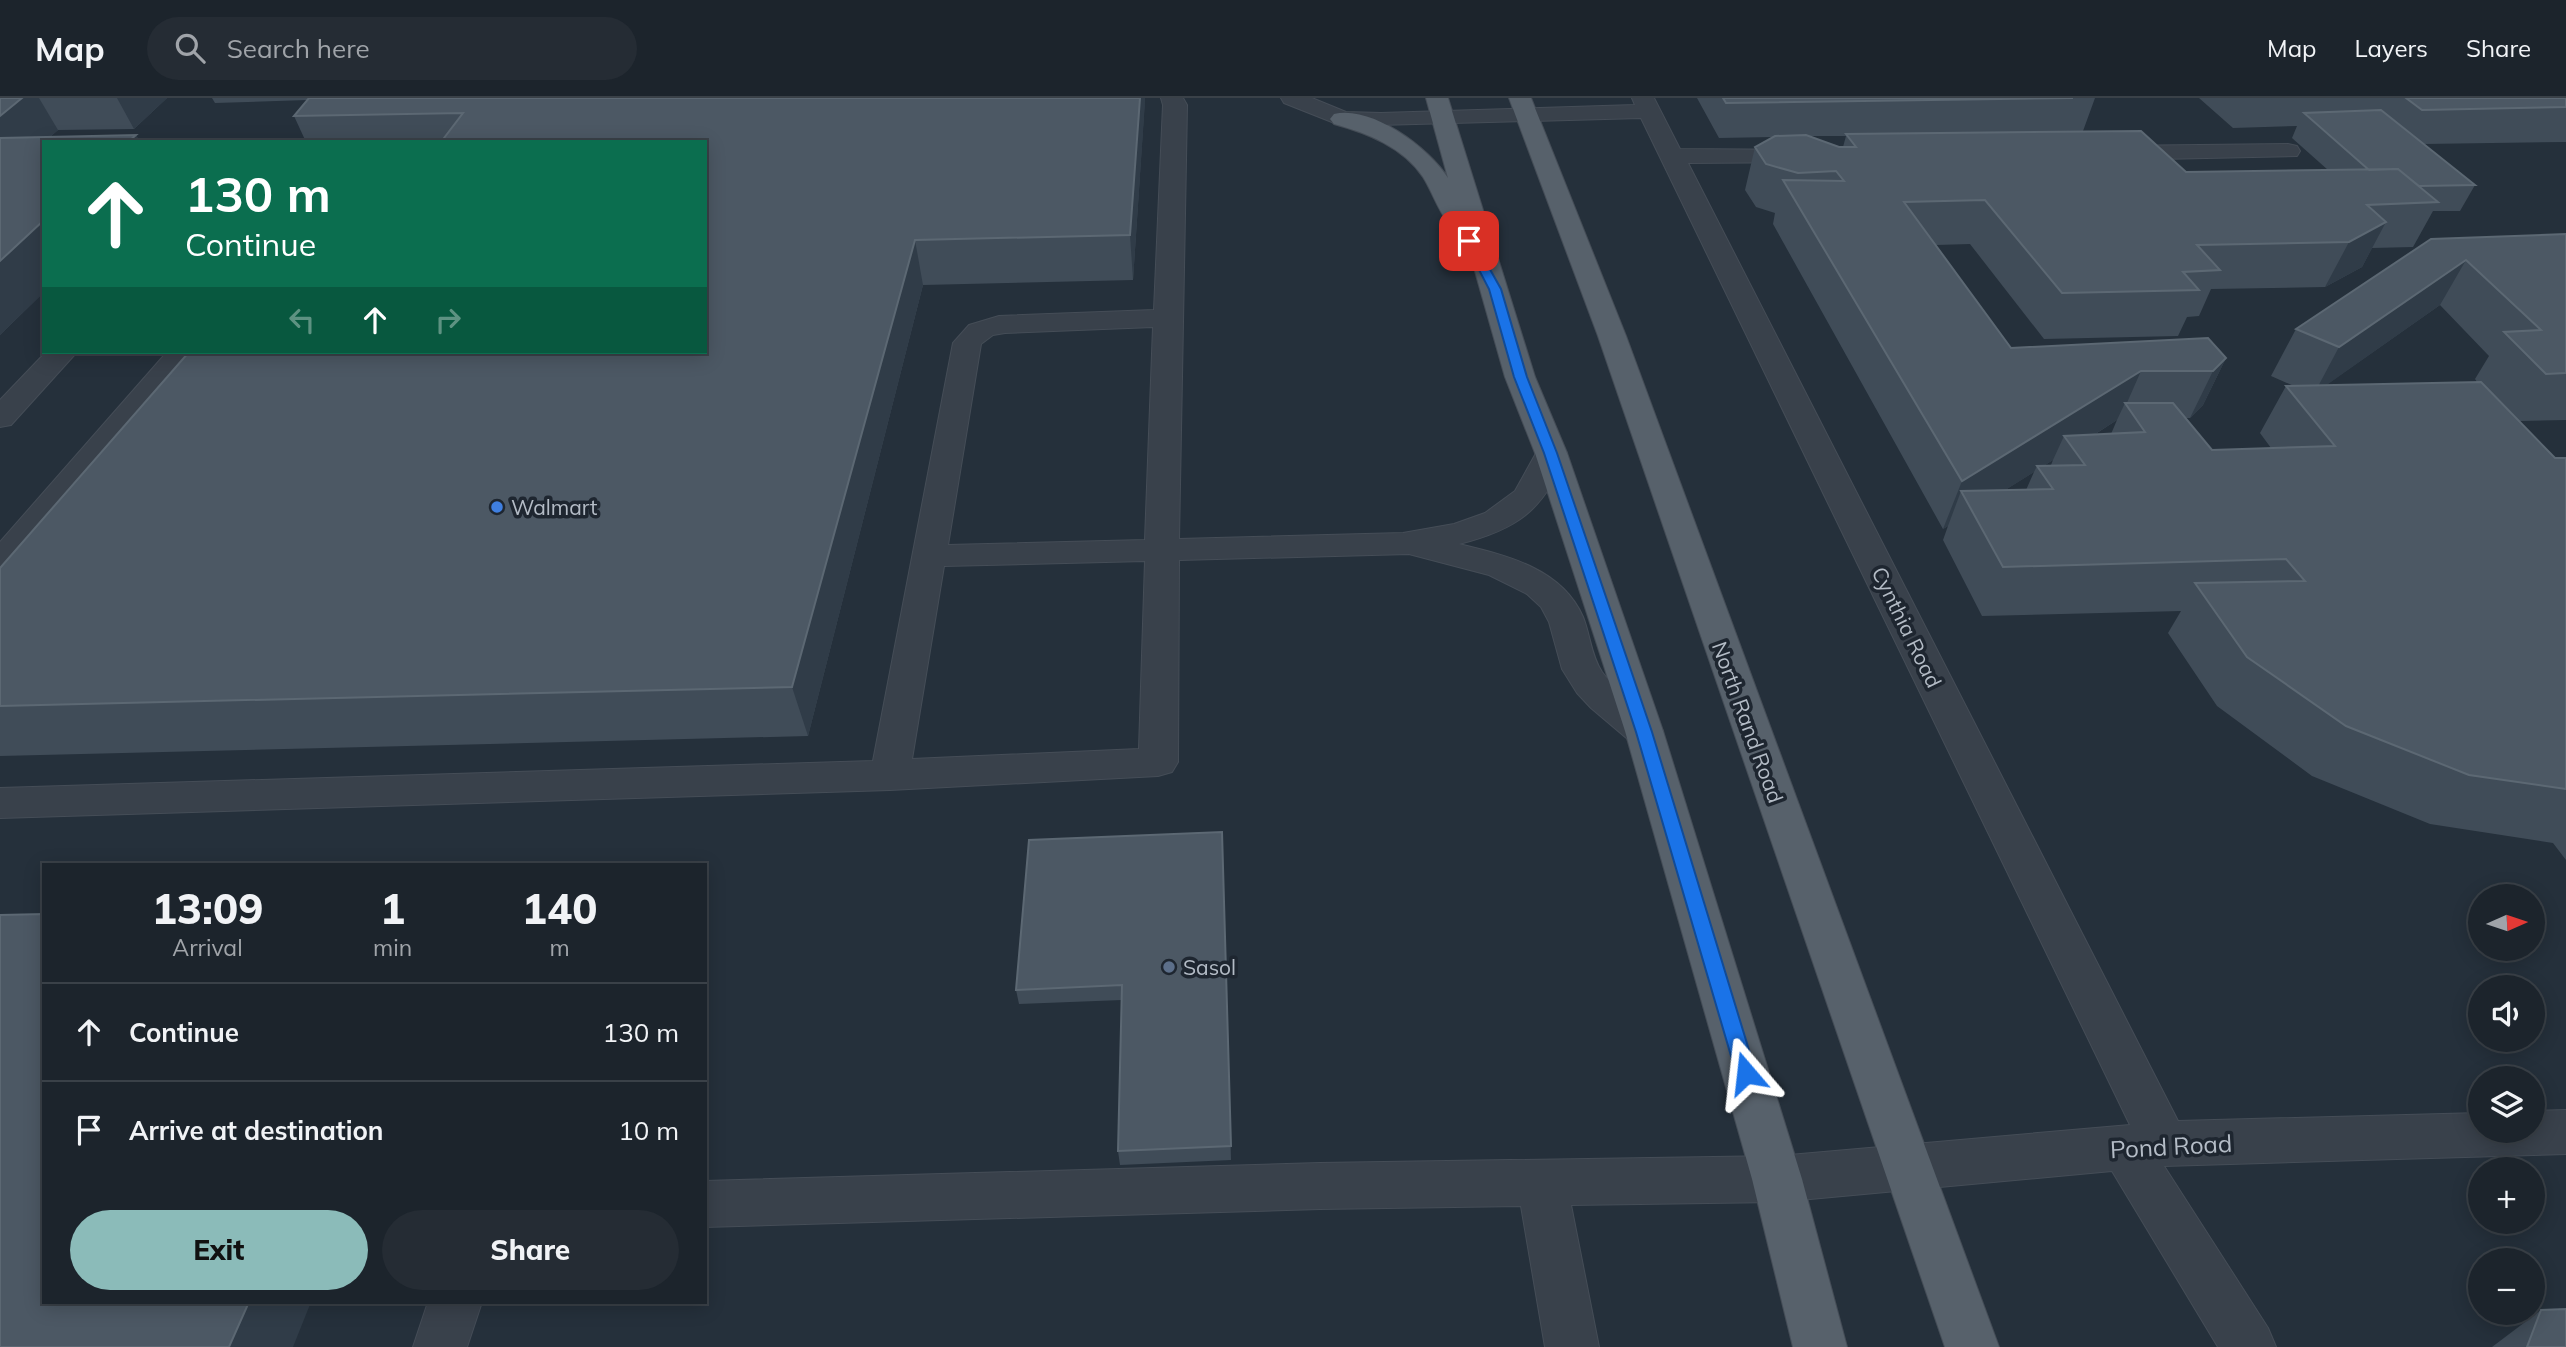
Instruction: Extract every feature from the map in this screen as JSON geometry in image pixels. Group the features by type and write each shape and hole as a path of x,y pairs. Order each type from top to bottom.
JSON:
{"main road":[{"name":"North Rand Road","path":"1524,106 1612,336 1972,1347"},
{"path":"1440,108 1520,377 1550,453 1644,732 1777,1179 1820,1347"},
{"path":"1342,119 1375,127 1405,145 1431,170 1495,289"}],"street":[{"path":"0,803 890,775 1158,762 1175,105 1172,98"},
{"name":"Cynthia Road","path":"1292,98 1342,119 1381,121 1440,108 1646,105 2144,1146 2249,1347"},
{"path":"2092,153 2288,151"},
{"path":"1672,156 1826,155"},
{"path":"890,775 956,394 967,343 973,333 987,326 1005,324 1168,318"},
{"path":"0,418 60,354"},
{"path":"0,564 181,354"},
{"path":"928,556 1403,544 1459,535 1513,511 1538,483 1550,453"},
{"path":"1403,544 1502,566 1555,599 1564,615 1575,654 1586,677 1644,732"},
{"name":"Pond Road","path":"707,1205 1320,1186 1777,1179 2144,1146 2566,1132"},
{"path":"1542,1184 1572,1347"},
{"path":"440,1347 454,1304"}],"building":[{"path":"0,98 22,98 0,116"},
{"name":"Walmart","path":"309,98 1140,98 1130,235 915,240 792,687 0,706 0,568 187,354 707,354 707,140 443,140 463,113 294,116"},
{"path":"1723,98 2073,98 1726,103"},
{"path":"2406,98 2566,98 2566,107 2422,110"},
{"path":"2381,110 2475,185 2419,186 2398,169 2369,170 2304,113"},
{"path":"2141,131 2186,172 2398,169 2438,202 2367,205 2386,222 2349,242 2197,245 2220,270 2183,272 2199,290 2062,293 1985,200 1904,202 2011,348 2208,338 2226,358 2213,371 2141,371 1962,481 1783,180 1844,181 1836,171 1798,173 1766,164 1755,147 1775,136 1806,135 1839,147 1856,147 1846,134"},
{"path":"136,135 130,140 42,140 42,222 0,261 0,138"},
{"path":"2566,234 2566,373 2546,374 2504,332 2541,330 2466,260 2339,347 2296,329 2431,239"},
{"path":"2481,382 2555,458 2566,458 2566,789 2469,775 2346,726 2247,657 2195,583 2305,581 2286,559 2003,567 1961,491 2053,489 2037,466 2085,465 2064,436 2145,432 2125,403 2173,403 2212,450 2335,446 2286,386"},
{"path":"1222,832 1231,1146 1118,1151 1122,985 1016,990 1029,840"},
{"path":"42,914 42,1304 248,1304 229,1347 0,1347 0,915"},
{"path":"2566,1309 2566,1347 2527,1347 2535,1325 2545,1325 2545,1310"}],"place":[{"name":"Walmart","path":"497,507"},
{"name":"Sasol","path":"1169,967"}],"route":[{"path":"1469,241 1495,289 1520,377 1550,453 1644,732 1746,1073"}]}
